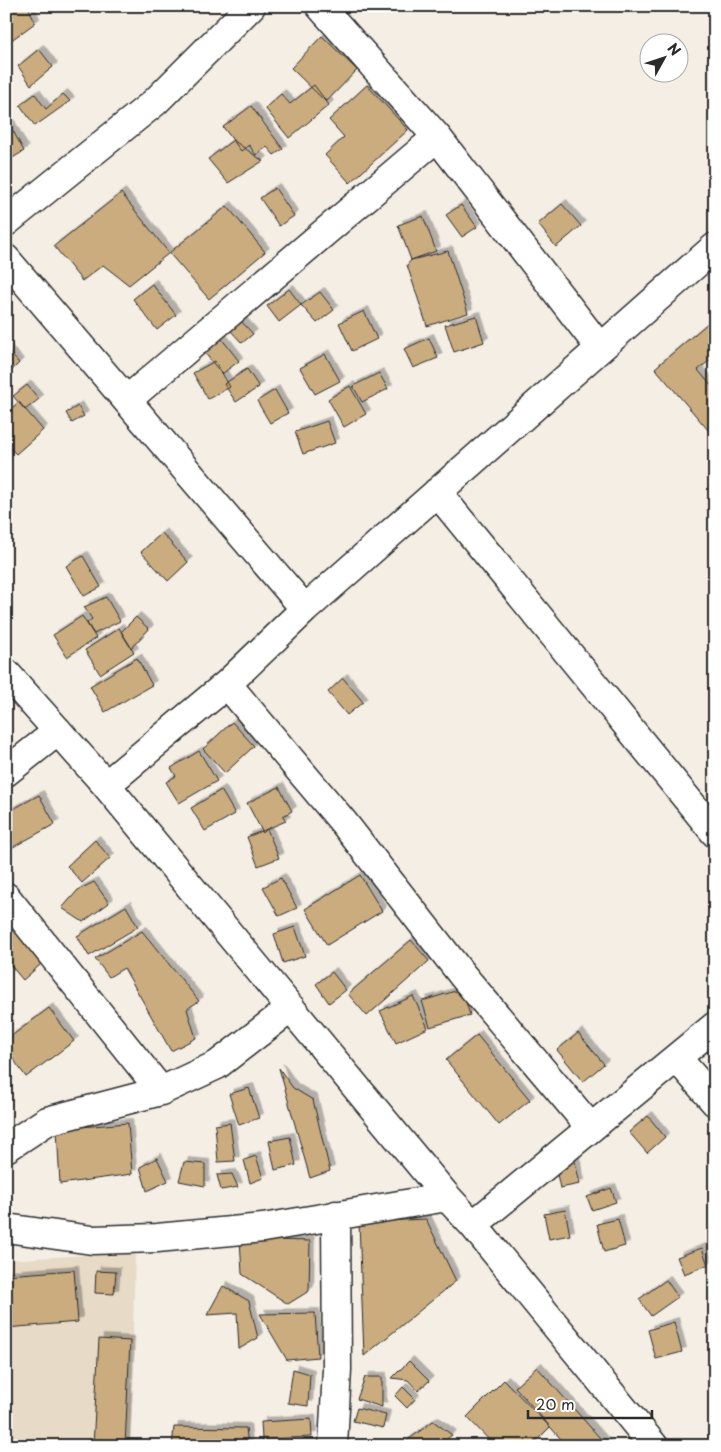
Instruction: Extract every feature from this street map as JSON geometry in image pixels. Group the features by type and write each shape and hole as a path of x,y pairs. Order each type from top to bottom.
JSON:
{"street":[{"path":"6,222 155,102 251,6"},
{"path":"320,6 437,137 600,348"},
{"path":"127,400 437,137"},
{"path":"106,785 227,684 305,609 715,247"},
{"path":"6,259 305,609"},
{"path":"437,492 715,833"},
{"path":"6,673 106,785 447,1197 473,1225 654,1446"},
{"path":"227,684 344,823 463,976 591,1128"},
{"path":"6,772 58,731"},
{"path":"6,897 161,1091"},
{"path":"6,1148 47,1121 161,1091 217,1064 291,1008"},
{"path":"473,1225 715,1026"},
{"path":"677,1058 715,1102"},
{"path":"6,1228 92,1240 157,1238 263,1228 447,1197"},
{"path":"333,1446 338,1369 336,1215"}],"shaded area":[{"path":"135,1252 130,1446 6,1446 6,1260"}],"building":[{"path":"6,6 28,6 35,23 6,44"},
{"path":"322,36 357,70 326,102 291,68"},
{"path":"39,49 53,67 31,85 18,66"},
{"path":"314,85 329,105 289,138 265,108 281,94 290,104"},
{"path":"367,85 408,130 350,183 325,155 344,137 329,120"},
{"path":"35,94 46,109 63,94 70,101 35,126 20,105"},
{"path":"251,106 283,149 274,155 267,147 256,155 249,145 241,151 223,127"},
{"path":"6,118 24,151 6,162"},
{"path":"233,140 263,161 228,183 208,159"},
{"path":"275,188 294,216 279,226 260,198"},
{"path":"121,193 169,253 129,285 103,265 82,281 54,246"},
{"path":"562,204 581,226 556,247 538,224"},
{"path":"461,205 477,227 462,237 446,215"},
{"path":"227,206 265,252 209,299 169,253"},
{"path":"423,216 436,251 411,260 398,225"},
{"path":"448,251 468,313 427,326 407,265 411,260"},
{"path":"152,284 176,315 157,330 133,299"},
{"path":"289,289 301,305 279,322 267,306"},
{"path":"320,292 334,310 317,323 301,305"},
{"path":"364,311 377,339 352,351 339,323"},
{"path":"476,316 484,342 454,352 445,325"},
{"path":"715,317 715,356 698,370 715,390 715,438 655,368"},
{"path":"241,321 253,334 242,343 231,331"},
{"path":"221,338 239,361 222,374 204,352"},
{"path":"429,338 438,358 413,368 404,349"},
{"path":"6,349 19,363 6,376"},
{"path":"325,354 340,381 315,394 300,368"},
{"path":"215,361 230,387 208,399 193,373"},
{"path":"247,369 259,387 236,402 224,384"},
{"path":"379,373 388,389 362,402 353,386"},
{"path":"27,385 39,399 25,410 13,396"},
{"path":"350,386 366,414 344,427 328,399"},
{"path":"275,390 288,413 270,423 257,401"},
{"path":"19,402 43,430 16,454 6,444 6,413"},
{"path":"78,406 84,416 72,423 66,413"},
{"path":"327,421 335,443 303,454 295,432"},
{"path":"162,533 188,562 168,581 141,552"},
{"path":"83,556 101,587 84,596 66,566"},
{"path":"106,597 120,621 94,634 87,623 92,619 84,607"},
{"path":"82,616 96,638 67,657 53,635"},
{"path":"136,617 149,629 131,648 121,632"},
{"path":"119,628 134,652 100,674 85,650"},
{"path":"137,658 152,685 105,712 90,686"},
{"path":"343,678 363,702 347,715 328,692"},
{"path":"232,722 254,746 225,773 203,749"},
{"path":"199,751 217,781 179,803 166,782 176,776 171,768"},
{"path":"279,787 292,811 283,816 286,821 267,829 263,833 247,803"},
{"path":"221,790 235,814 205,831 191,808"},
{"path":"39,795 55,824 6,851 6,813"},
{"path":"267,829 279,858 258,866 247,837"},
{"path":"95,840 110,858 82,883 67,866"},
{"path":"360,875 382,911 327,945 305,909"},
{"path":"281,878 297,908 279,916 263,887"},
{"path":"94,882 109,903 83,922 62,908 78,890"},
{"path":"126,906 138,927 89,956 77,936"},
{"path":"6,918 41,964 23,980 6,960"},
{"path":"295,927 305,956 283,963 274,934"},
{"path":"142,931 199,1001 187,1009 196,1038 171,1051 124,968 109,977 95,959"},
{"path":"411,940 429,961 367,1016 348,994"},
{"path":"332,972 346,990 329,1003 316,984"},
{"path":"462,989 470,1015 430,1027 422,1001"},
{"path":"413,996 428,1028 396,1043 380,1011"},
{"path":"49,1008 74,1041 26,1077 6,1049 6,1040"},
{"path":"578,1033 604,1064 583,1082 557,1050"},
{"path":"477,1035 530,1100 499,1125 446,1060"},
{"path":"279,1068 293,1088 313,1100 330,1171 310,1178"},
{"path":"249,1088 259,1118 239,1125 229,1094"},
{"path":"648,1116 665,1137 647,1153 629,1132"},
{"path":"128,1123 132,1174 60,1184 57,1129"},
{"path":"230,1123 235,1161 218,1162 215,1125"},
{"path":"290,1137 296,1165 275,1170 269,1141"},
{"path":"256,1156 263,1178 250,1183 244,1160"},
{"path":"574,1157 580,1184 560,1188 554,1161"},
{"path":"157,1158 168,1181 147,1191 140,1167"},
{"path":"184,1162 205,1164 205,1186 179,1181"},
{"path":"232,1174 238,1187 221,1190 217,1175"},
{"path":"611,1188 616,1202 592,1210 587,1197"},
{"path":"565,1210 570,1235 549,1239 544,1214"},
{"path":"426,1219 456,1281 364,1356 359,1222"},
{"path":"618,1219 625,1246 604,1252 597,1224"},
{"path":"240,1239 310,1241 309,1291 288,1304 242,1274"},
{"path":"702,1248 708,1265 684,1274 677,1257"},
{"path":"74,1270 78,1322 6,1328 6,1275"},
{"path":"96,1271 116,1272 114,1294 95,1293"},
{"path":"666,1280 678,1297 651,1316 639,1299"},
{"path":"223,1286 249,1301 258,1338 239,1349 237,1313 207,1315"},
{"path":"315,1313 318,1357 287,1360 260,1314"},
{"path":"674,1322 682,1352 656,1359 648,1330"},
{"path":"99,1339 130,1341 125,1446 93,1446"},
{"path":"409,1361 429,1381 418,1391 408,1380 392,1378"},
{"path":"537,1367 607,1446 567,1446 515,1387"},
{"path":"293,1369 310,1374 308,1406 288,1403"},
{"path":"365,1377 382,1377 382,1407 357,1399"},
{"path":"504,1380 550,1427 531,1446 495,1446 467,1417"},
{"path":"403,1387 415,1399 407,1408 395,1396"},
{"path":"357,1408 386,1415 383,1428 353,1421"},
{"path":"311,1419 312,1437 262,1439 261,1422"},
{"path":"433,1421 452,1435 438,1446 406,1446 404,1443"},
{"path":"174,1427 246,1428 248,1446 172,1446"}]}
